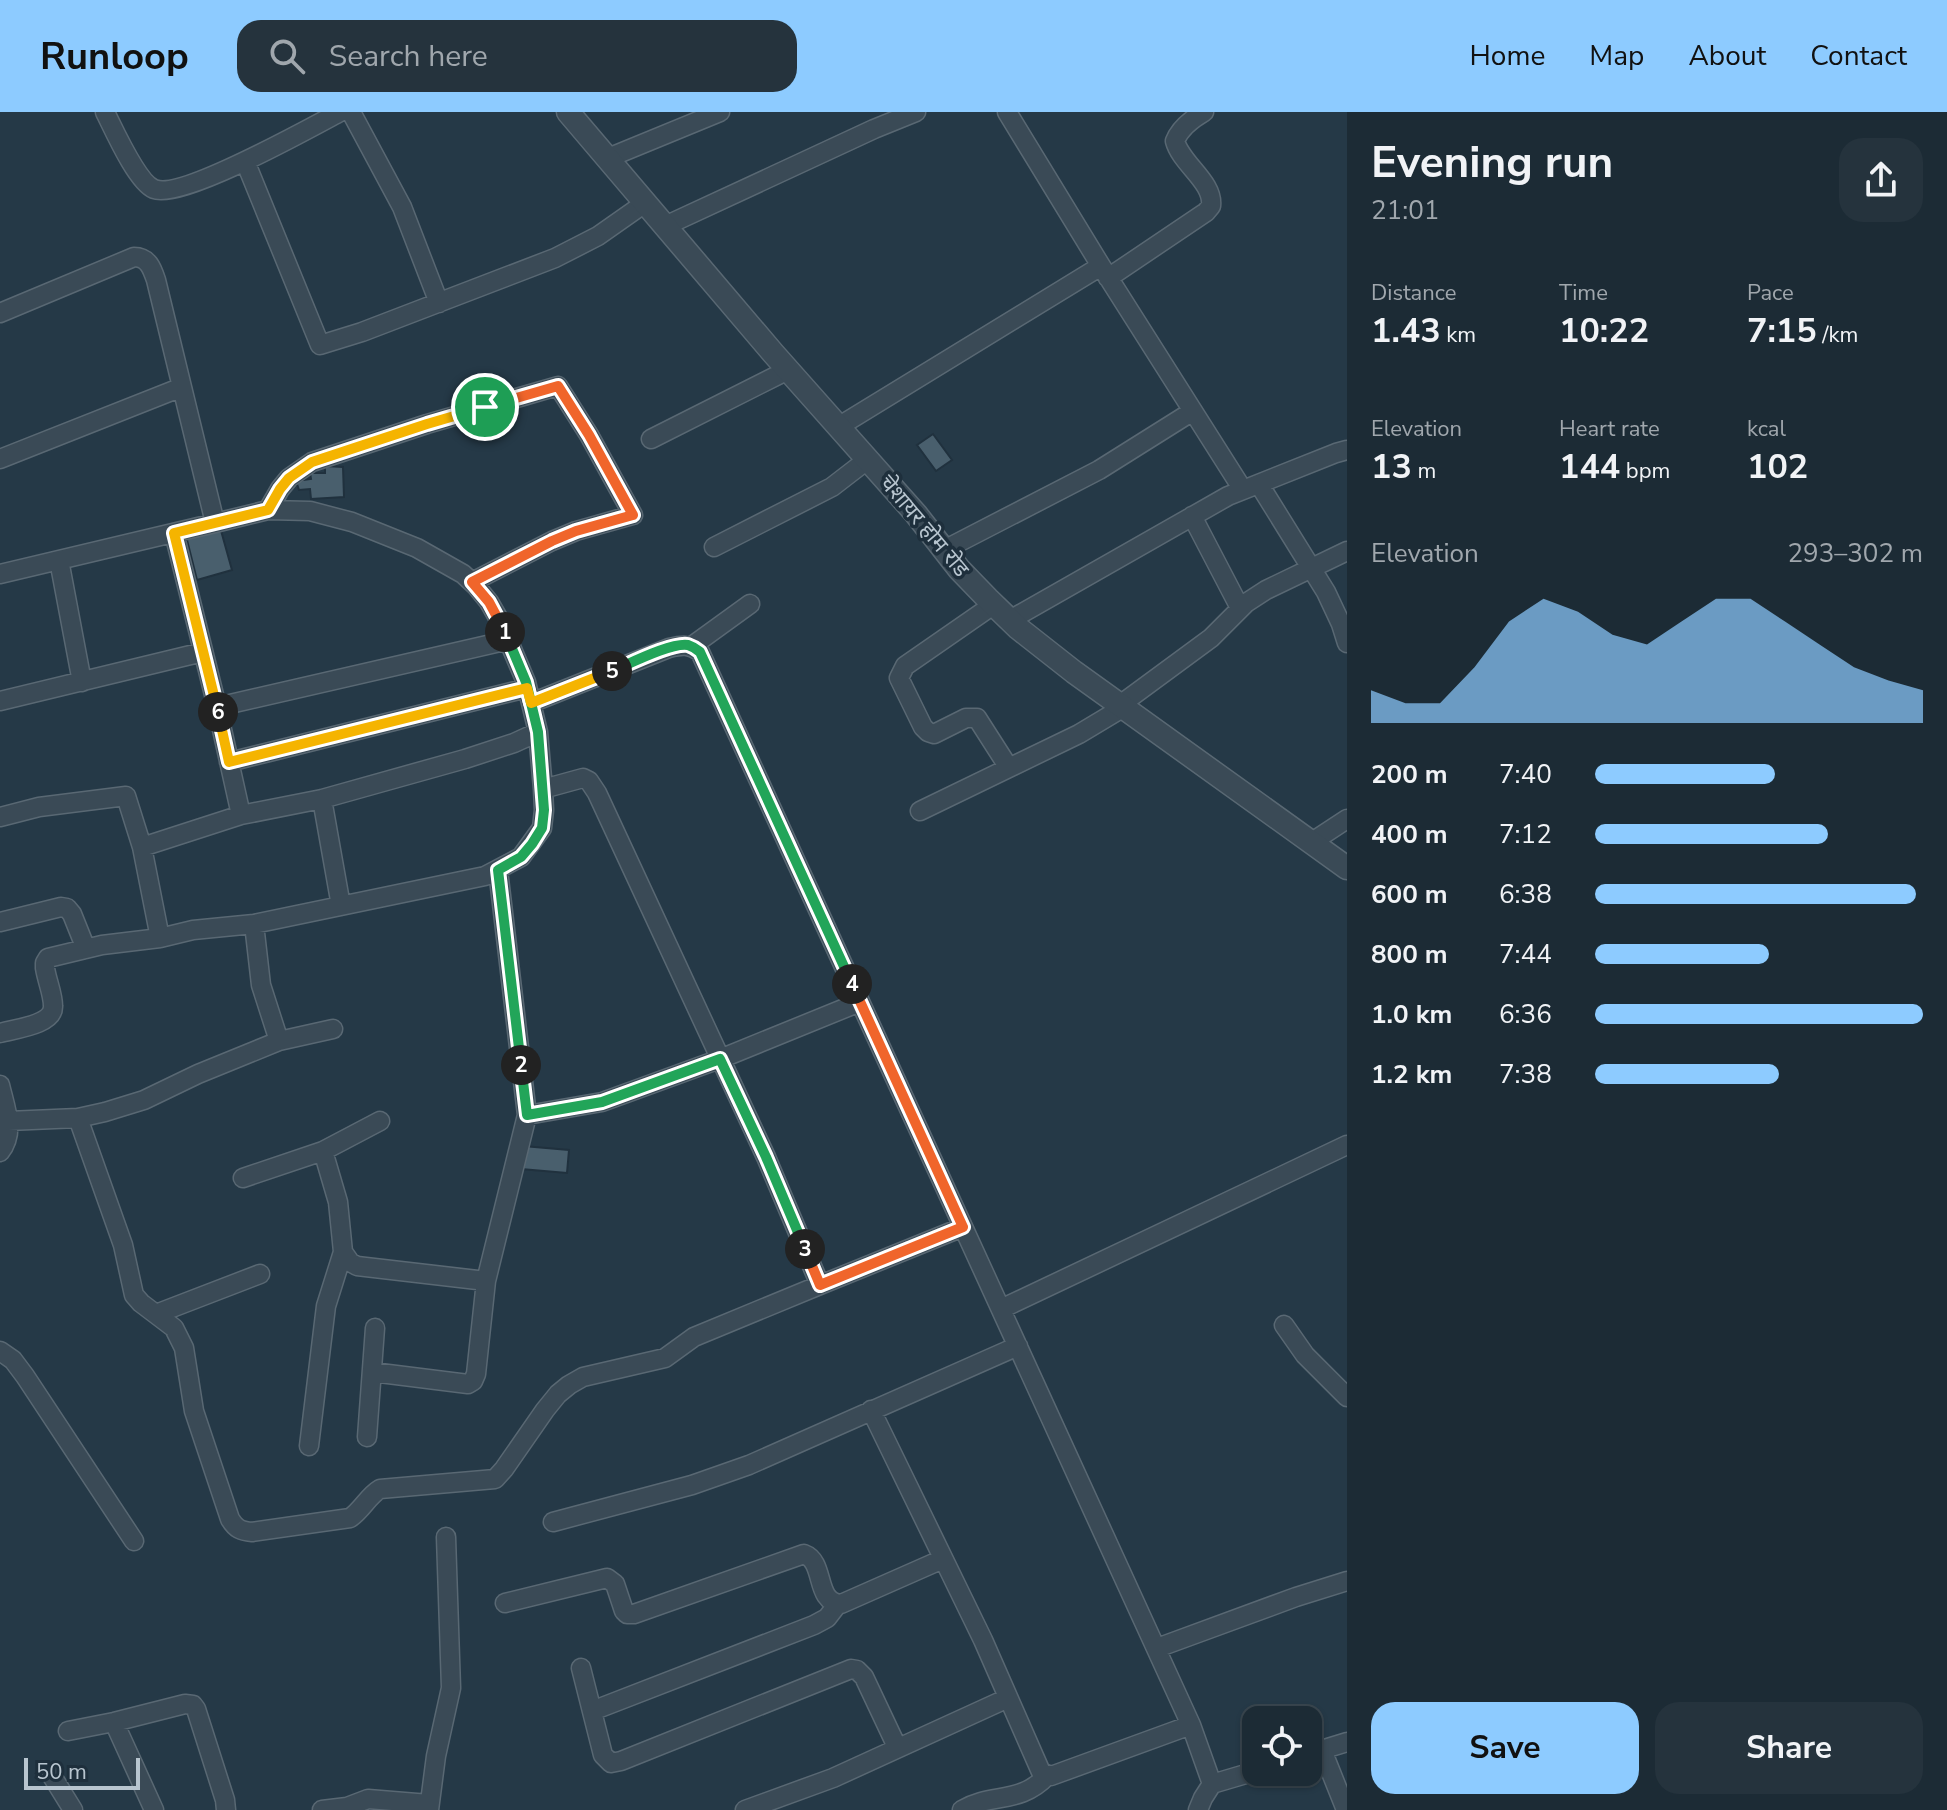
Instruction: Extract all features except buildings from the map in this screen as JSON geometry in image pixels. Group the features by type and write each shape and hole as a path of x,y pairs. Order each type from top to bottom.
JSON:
{"street":[{"path":"105,112 137,170 145,182 156,190 172,190 245,161 340,112"},
{"path":"351,112 402,207 439,303"},
{"name":"चेशायर होम रोड","path":"568,112 788,370 916,514 959,569 1002,612 1074,672 1347,868"},
{"path":"608,158 720,112"},
{"path":"665,226 916,112"},
{"path":"1007,112 1193,411 1326,592 1347,643"},
{"path":"838,427 1206,212 1211,206 1210,192 1175,146 1177,135 1194,114"},
{"path":"245,161 320,345 362,332 576,249 645,203"},
{"path":"0,313 134,257 142,257 150,265 156,280 215,523"},
{"path":"651,439 788,370"},
{"path":"268,510 289,478 312,462 558,386 633,515 576,531 472,582"},
{"path":"0,459 182,387"},
{"path":"944,550 1099,470 1193,411"},
{"path":"1009,768 977,718 966,718 934,734 928,732 899,678 905,666 1002,612 1251,487 1347,450"},
{"path":"714,547 832,487 867,460"},
{"path":"0,574 268,510 310,511 352,522 417,548 472,582 489,602 509,640 538,732 544,810 542,828 521,857 485,876 254,924 193,930 86,949 46,960 53,1006 51,1016 44,1021 0,1033"},
{"path":"1192,516 1240,608"},
{"path":"174,533 241,815"},
{"path":"920,811 1079,734 1122,706 1211,638 1240,608 1266,590 1347,551"},
{"path":"59,560 82,682"},
{"path":"692,646 750,604"},
{"path":"217,707 509,640"},
{"path":"229,762 529,696 681,645 692,646 700,652 1157,1648 1191,1725 1212,1784"},
{"path":"0,701 203,652"},
{"path":"142,847 241,815 322,799 465,759 538,732"},
{"path":"543,789 583,778 593,786 766,1157 820,1285"},
{"path":"0,817 39,807 126,796 142,847 160,938"},
{"path":"322,799 341,906"},
{"path":"1312,842 1347,819"},
{"path":"372,1372 463,1384 471,1383 476,1374 486,1281 527,1115 498,870"},
{"path":"0,922 67,908 86,949"},
{"path":"254,924 261,985 279,1041"},
{"path":"527,1115 602,1102 720,1059 860,1002"},
{"path":"8,1121 78,1118 144,1100 279,1041 333,1029"},
{"path":"0,1085 9,1136 0,1152"},
{"path":"78,1118 123,1245 134,1295 174,1328 181,1339 194,1411 230,1519 238,1529 252,1532 350,1518 380,1489 495,1479 558,1394 583,1377 665,1358 689,1339 963,1227"},
{"path":"243,1178 323,1151 380,1121"},
{"path":"1001,1309 1347,1145"},
{"path":"309,1446 326,1306 343,1252 338,1202 323,1151"},
{"path":"343,1252 357,1266 486,1281"},
{"path":"156,1314 260,1274"},
{"path":"1284,1325 1305,1355 1347,1397"},
{"path":"367,1437 375,1328"},
{"path":"553,1522 692,1485 749,1465 1018,1346"},
{"path":"0,1351 13,1360 25,1376 134,1541"},
{"path":"871,1410 983,1640 1038,1767 1047,1776"},
{"path":"322,1810 347,1807 368,1799 429,1807 451,1688 446,1537"},
{"path":"505,1603 607,1578 615,1584 624,1611 634,1614 804,1554 810,1555 814,1561 826,1597 837,1605"},
{"path":"592,1711 820,1623 837,1605 943,1559"},
{"path":"1157,1648 1347,1581"},
{"path":"581,1668 603,1755 608,1762 615,1763 854,1669 864,1677 897,1747"},
{"path":"745,1810 869,1763 897,1747 1008,1698"},
{"path":"68,1731 185,1704 193,1705 226,1810"},
{"path":"114,1722 154,1810"},
{"path":"962,1810 971,1805 1024,1793 1047,1776 1191,1725"},
{"path":"1322,1750 1347,1742"},
{"path":"1322,1765 1346,1810"},
{"path":"1198,1810 1212,1784 1242,1775"},
{"path":"52,1776 73,1810"}],"route":[{"path":"485,407 312,462 289,478 268,510 174,533 229,762 527,688 531,703 669,648 692,646 700,652 708,667 963,1227 820,1285 766,1157 720,1059 602,1102 527,1115 498,870 521,857 542,828 544,810 538,732 527,688 526,682 509,640 489,602 472,582 576,531 633,515 558,386 485,407"}]}
